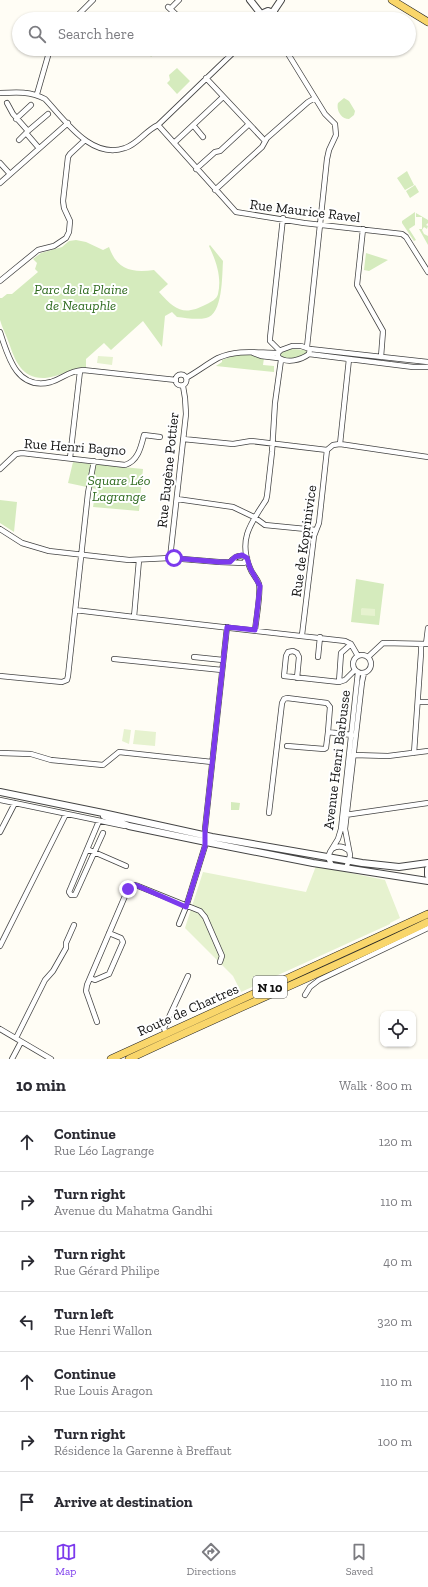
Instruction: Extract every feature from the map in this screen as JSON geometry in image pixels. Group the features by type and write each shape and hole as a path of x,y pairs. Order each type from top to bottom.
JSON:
{"main road":[{"path":"392,0 412,12"},
{"path":"398,0 428,18"},
{"path":"416,15 428,22"},
{"name":"Route de Chartres","path":"111,1059 428,914"},
{"name":"Route de Chartres","path":"130,1059 253,1002 351,959 428,922"}],"street":[{"path":"81,12 93,0"},
{"path":"173,12 169,8 179,0"},
{"path":"250,0 258,12"},
{"path":"266,12 273,12 281,0"},
{"path":"37,94 48,56"},
{"path":"0,93 37,94 45,99 85,140 94,147 105,150 116,150 134,144 151,128 158,125 229,56"},
{"path":"289,56 325,114 335,124 336,128 335,138 329,150 327,159 309,350"},
{"path":"206,78 266,141"},
{"path":"174,143 223,97"},
{"path":"216,190 262,147 266,141 308,102 315,98"},
{"path":"7,103 16,119 38,147"},
{"path":"16,119 31,105"},
{"path":"19,140 48,114"},
{"path":"0,183 38,147 68,123"},
{"name":"Rue Maurice Ravel","path":"158,125 236,212 283,218 320,225 402,234 406,237 428,272"},
{"path":"196,169 215,152 220,151 248,125"},
{"path":"193,126 203,137"},
{"path":"0,281 38,250 54,246 66,238 69,232 70,221 64,208 63,201 68,157 85,140"},
{"path":"0,163 10,174"},
{"path":"255,630 260,586 250,568 245,548 248,527 267,499 279,355 270,341 270,338 283,218"},
{"path":"363,229 357,285 383,331 381,356"},
{"path":"0,332 11,364 22,377 30,381 41,383 51,382 70,372 80,371 176,380"},
{"path":"279,355 292,346 349,359 413,367 428,367"},
{"path":"176,380 180,375 186,378 229,354 248,352 279,355 296,360 309,350 381,356 428,362"},
{"path":"340,444 349,359"},
{"path":"70,458 80,371"},
{"name":"Rue Eugène Pottier","path":"170,558 186,408 183,386 186,383 186,378"},
{"path":"176,380 178,385 183,386"},
{"name":"Rue Henri Bagno","path":"0,469 16,454 22,453 125,465 131,463 141,448 144,435 160,437"},
{"path":"183,439 234,444 251,441 327,450 333,445 340,444 428,457"},
{"name":"Rue de Koprinivice","path":"302,635 316,530 319,522 327,450"},
{"path":"0,676 62,682 67,680 81,555 94,461"},
{"path":"177,499 233,507 254,517 265,525 316,530"},
{"path":"0,529 22,543 48,551 81,555 139,560 170,558 219,562 230,562 235,557 242,555 247,558"},
{"path":"134,617 139,560"},
{"path":"75,610 345,641 351,644 358,656"},
{"path":"179,924 186,907 205,839 227,627"},
{"path":"414,754 418,702 428,628"},
{"path":"318,657 320,637"},
{"path":"368,657 384,643 425,644"},
{"path":"339,682 341,653 351,644"},
{"path":"297,678 299,657 297,653 293,651 288,652 286,656 284,676 297,678 339,682 356,671"},
{"path":"356,671 353,662 358,656 361,655 368,657"},
{"path":"194,657 223,660"},
{"path":"356,671 364,673 370,669 371,664 368,657"},
{"path":"114,660 222,670"},
{"name":"Avenue Henri Barbusse","path":"346,868 350,854 345,829 345,815 356,671"},
{"name":"Avenue Henri Barbusse","path":"328,857 340,834 345,815 364,673"},
{"path":"339,674 344,680"},
{"path":"269,813 282,745 282,703 284,699 287,698 327,702 330,704 326,748 282,745"},
{"path":"418,702 428,702"},
{"path":"328,732 352,735"},
{"path":"354,755 388,756 414,754 428,751"},
{"path":"0,753 31,754 51,760 103,765 118,752 212,762"},
{"path":"0,792 95,812 205,839 332,866 428,881"},
{"path":"0,800 99,821 205,839 372,864 399,866 428,863"},
{"path":"0,832 15,803"},
{"path":"345,815 428,803"},
{"path":"95,812 129,826"},
{"path":"0,946 66,814"},
{"path":"99,821 69,892 71,895 75,895 103,833"},
{"name":"Avenue Henri Barbusse","path":"332,849 336,846 341,846 348,850"},
{"path":"87,849 126,866"},
{"path":"328,857 332,866"},
{"path":"428,869 428,875"},
{"path":"96,1022 86,991 87,985 128,889 134,885 186,907 200,911 205,917 222,956 220,962"},
{"path":"16,1038 45,980 53,971 66,948 66,943 74,925"},
{"path":"305,995 310,987 319,980 428,928"},
{"path":"90,978 96,980 109,974 123,942 121,938 109,933"},
{"path":"166,1034 164,1028 188,976"},
{"path":"0,1029 51,1059"},
{"path":"12,1059 21,1042"}],"green space":[{"path":"177,68 190,81 177,94 167,83 170,80 169,75"},
{"path":"344,98 349,101 355,111 354,115 349,119 341,116 338,108 338,103"},
{"path":"407,171 414,185 405,190 397,178"},
{"path":"415,185 419,192 410,198 406,191"},
{"path":"415,212 415,225 409,229 416,240 414,241 402,221"},
{"path":"416,213 428,220 426,225 428,226 427,229 424,227 422,230 424,234 428,236 428,245 419,229 422,229 422,217 416,217"},
{"name":"Parc de la Plaine de Neauphle","path":"76,240 86,242 103,250 109,247 116,261 126,268 139,271 154,270 168,284 159,292 170,304 181,310 192,310 199,308 214,300 217,296 219,288 219,275 209,246 210,245 223,261 222,284 216,310 212,315 203,319 177,317 172,312 165,316 162,347 143,321 111,350 104,343 86,359 86,368 75,369 45,378 37,378 25,372 17,362 11,350 0,320 0,298 7,294 12,294 38,272 35,269 37,263 33,259 41,253 62,247 69,241"},
{"path":"366,253 388,260 369,271 364,270"},
{"path":"291,349 306,350 307,352 294,358 287,359 280,357 280,353"},
{"path":"244,354 264,358 263,365 274,366 274,372 216,366 222,362 222,360"},
{"path":"98,356 113,357 112,365 97,363"},
{"name":"Square Léo Lagrange","path":"73,462 143,469 139,511 93,507 96,489 68,483"},
{"path":"0,500 17,502 14,532 0,523"},
{"path":"356,579 384,584 379,625 351,622"},
{"path":"362,608 375,609 375,616 361,615"},
{"path":"124,729 131,730 129,744 122,741"},
{"path":"135,730 156,732 155,746 133,744"},
{"path":"231,802 240,803 239,810 231,810"},
{"path":"316,866 385,880 400,918 390,924 241,992 233,976 185,928 203,872 306,892"}],"route":[{"path":"128,889 134,885 138,886 186,907 205,846 205,829 227,627 255,630 260,586 250,568 247,558 242,555 235,557 230,562 219,562 174,558"}]}
